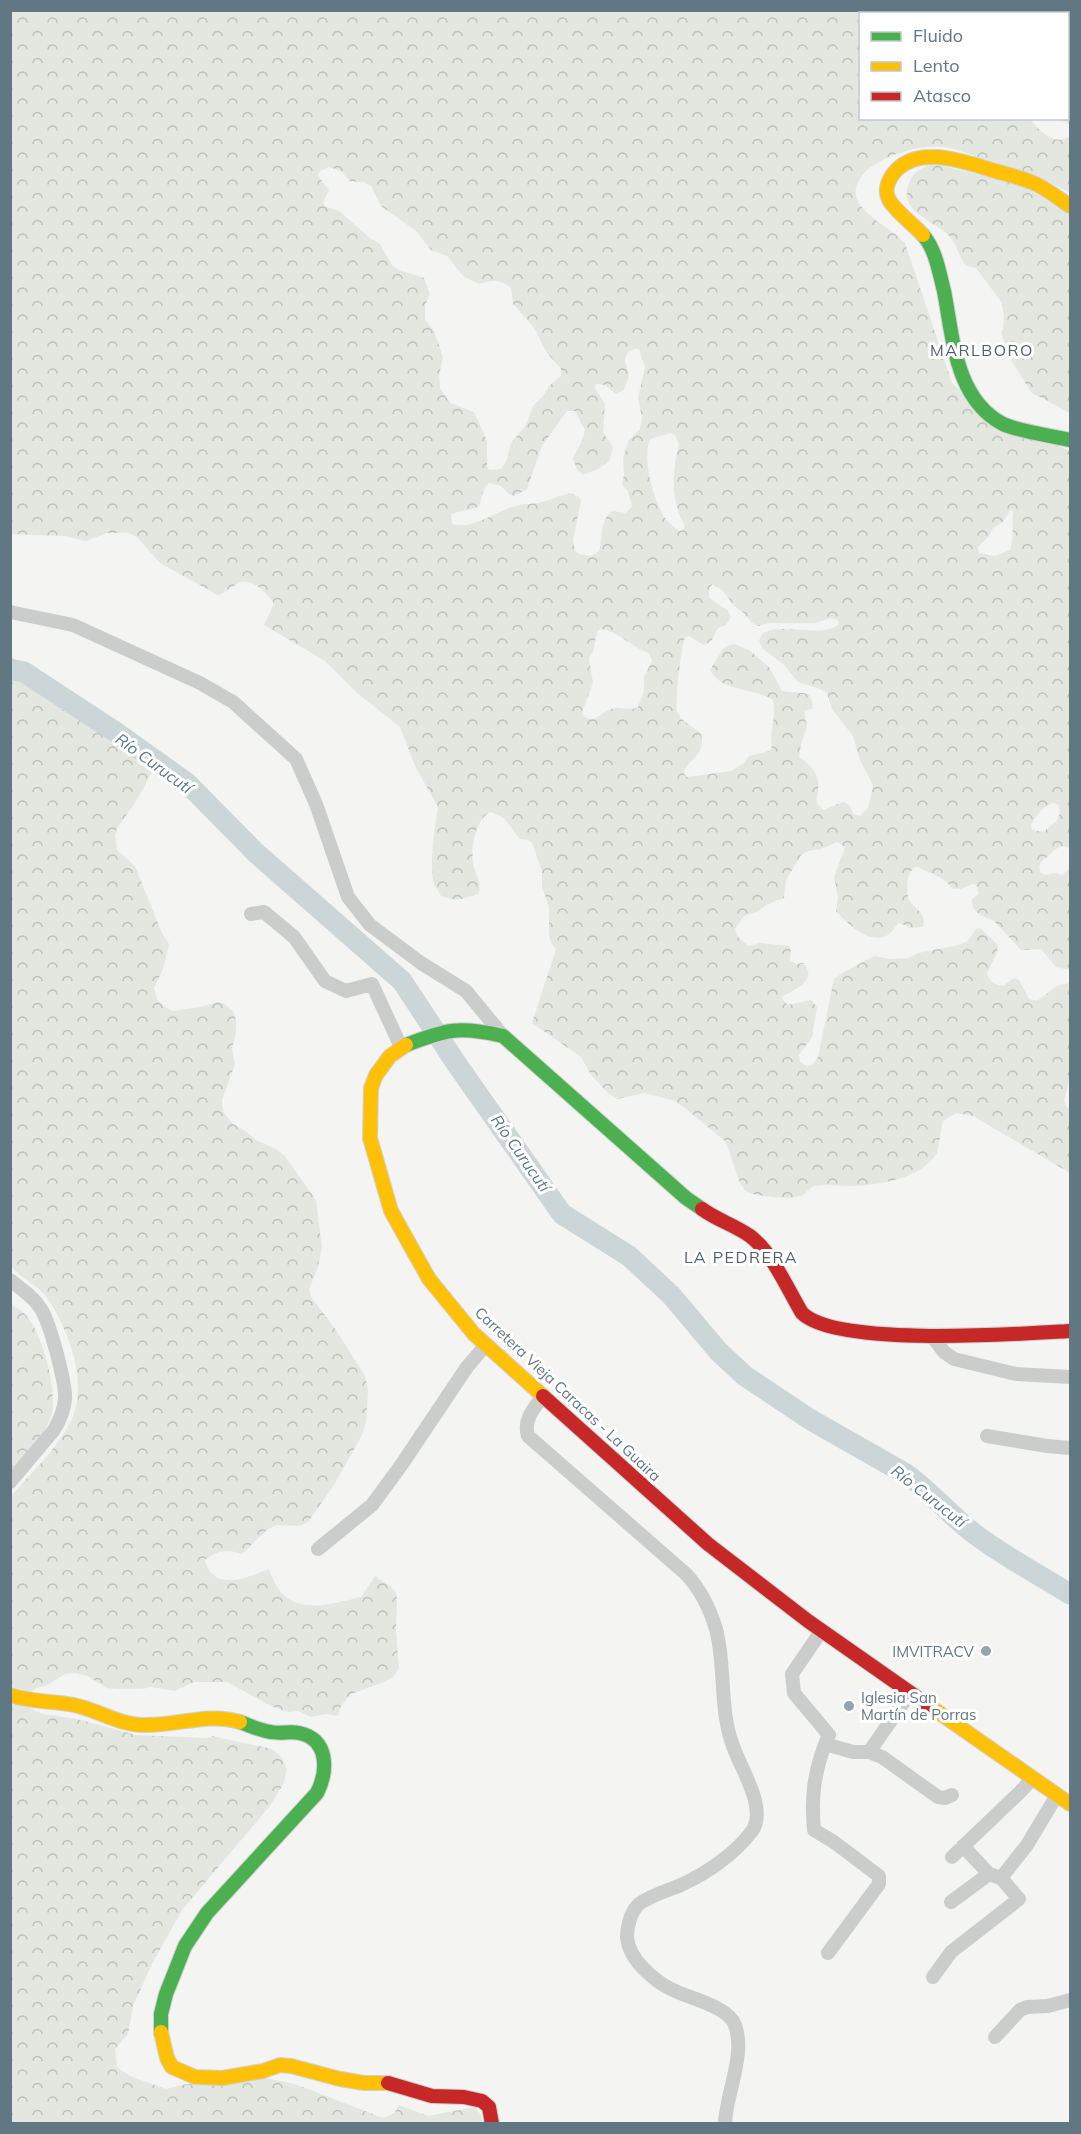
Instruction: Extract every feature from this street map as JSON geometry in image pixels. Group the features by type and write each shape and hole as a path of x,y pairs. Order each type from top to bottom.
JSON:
{"main road":[{"path":"1071,206 1045,189 1022,178 968,162 938,157 919,159 906,164 891,176 886,185 886,194 893,207 924,235 930,244 945,295 957,363 960,372 985,410 998,422 1006,425 1071,440"},
{"name":"Carretera Vieja Caracas - La Guaira","path":"1071,1331 988,1336 932,1336 843,1330 809,1320 802,1313 764,1249 757,1242 716,1219 686,1198 503,1036 475,1030 446,1031 426,1037 401,1047 382,1065 371,1088 370,1138 391,1211 429,1279 474,1334 708,1544 822,1630 1071,1804"},
{"path":"10,1695 38,1703 74,1705 127,1725 152,1726 214,1718 229,1719 272,1732 304,1734 319,1744 322,1750 325,1758 325,1774 317,1793 207,1913 185,1946 166,1994 161,2014 162,2041 172,2067 195,2077 223,2078 262,2071 280,2065 364,2083 391,2083 432,2096 464,2097 482,2101 489,2107 492,2124"}],"street":[{"path":"10,612 72,625 200,683 233,702 296,759 316,804 348,897 370,925 421,963 466,992 503,1036"},
{"path":"251,914 264,912 294,937 325,981 346,991 372,984 401,1047"},
{"path":"10,1280 33,1299 45,1317 64,1385 65,1399 54,1430 10,1482"},
{"path":"932,1336 944,1352 954,1359 1016,1374 1071,1377"},
{"path":"318,1549 372,1504 402,1464 467,1367 486,1345"},
{"path":"543,1396 528,1418 526,1431 528,1436 686,1574 700,1592 715,1627 720,1648 724,1699 732,1744 756,1802 757,1820 753,1830 737,1849 693,1879 638,1905 631,1917 627,1940 633,1956 656,1980 680,1994 719,2010 729,2016 734,2024 737,2057 725,2113 725,2124"},
{"path":"987,1436 1071,1448"},
{"path":"822,1630 792,1674 794,1693 829,1735 813,1785 814,1830 879,1876 879,1884 828,1953"},
{"path":"869,1752 910,1693"},
{"path":"825,1744 853,1752 869,1752 882,1757 938,1797 945,1798 952,1795"},
{"path":"952,1857 1033,1778"},
{"path":"951,1902 995,1876 1016,1860 1057,1795"},
{"path":"933,1977 951,1952 1019,1899 963,1846"},
{"path":"995,2037 1020,2010 1071,2000"}],"green space":[{"path":"999,10 1070,11 1070,125 1061,120 1069,120 1069,12 998,12"},
{"path":"11,11 864,11 859,12 859,120 1031,120 1043,133 1053,139 1059,140 1070,136 1070,193 1004,165 956,150 932,147 900,153 872,166 857,183 856,196 865,210 905,243 952,383 992,413 1070,451 1070,848 1056,849 1041,862 1040,872 1045,875 1054,873 1062,875 1070,868 1070,970 1056,967 1041,949 1021,950 994,921 980,915 973,908 972,900 979,893 976,885 953,889 941,878 918,867 914,867 910,874 908,898 922,914 923,927 911,928 899,923 886,936 879,938 865,935 836,911 838,897 834,877 845,847 837,842 801,855 786,880 784,898 744,916 735,929 737,936 747,945 759,943 789,946 790,960 796,964 803,963 807,969 807,979 804,983 783,996 782,999 788,1005 811,1000 817,1007 812,1037 799,1055 800,1062 807,1066 812,1065 818,1057 834,979 874,956 891,959 909,958 918,953 959,945 968,941 976,929 980,928 998,945 997,953 987,973 993,982 1003,986 1014,978 1019,980 1029,999 1037,1001 1057,986 1070,983 1070,1078 1064,1101 1067,1108 1070,1107 1070,1173 973,1116 956,1113 943,1121 937,1153 930,1162 910,1175 873,1184 816,1186 801,1196 788,1198 757,1195 745,1191 739,1181 726,1142 685,1108 675,1101 645,1093 617,1099 591,1075 581,1057 532,1023 556,949 551,943 549,933 549,907 542,887 542,871 532,843 520,839 503,817 490,812 481,821 474,841 473,861 479,882 478,894 460,899 441,896 434,884 432,866 438,807 416,768 400,727 357,693 325,661 264,625 274,604 264,591 254,584 244,582 218,595 160,563 137,537 128,533 107,533 86,541 64,536 11,534","holes":["329,167 341,171 350,181 363,182 371,186 381,206 416,231 431,250 447,256 464,277 479,284 495,281 511,288 513,304 533,326 547,353 561,369 561,376 549,386 533,406 526,425 511,443 506,462 501,469 489,470 487,466 487,441 474,412 450,403 440,388 439,375 443,357 434,331 425,320 425,305 430,294 424,278 399,270 392,265 380,244 339,211 324,206 323,202 329,190 318,176 320,171","639,349 645,367 638,398 642,418 640,429 628,441 623,458 622,485 628,491 632,506 626,513 613,511 605,519 599,551 591,556 575,551 573,540 581,501 579,497 570,493 542,502 515,506 476,523 452,524 451,514 479,506 485,487 489,483 501,486 514,496 527,489 542,446 567,411 575,411 585,430 573,458 577,470 583,475 598,469 610,460 613,447 603,432 605,404 595,388 596,384 605,385 616,394 624,390 629,376 625,361 627,353","670,433 675,435 679,444 674,486 677,506 685,526 683,530 679,531 668,522 657,502 648,467 648,446 651,439","1011,509 1013,531 1010,550 994,556 979,553 978,547 989,536 993,528 1003,522","713,584 723,591 734,606 752,623 759,626 769,623 815,623 831,618 838,620 839,624 823,630 771,630 763,633 759,640 762,648 783,664 798,682 827,693 832,709 853,736 860,760 873,785 868,808 860,816 853,814 849,805 843,802 823,810 817,803 816,774 799,757 807,727 804,711 812,709 813,704 809,695 782,691 769,667 749,650 734,644 723,649 710,670 715,677 730,686 773,700 772,747 769,751 749,756 744,763 731,771 687,777 684,774 684,770 698,754 702,740 701,734 677,712 683,643 689,636 703,645 707,644 718,628 726,625 731,617 727,610 709,597 709,588","600,629 613,632 649,653 652,661 644,677 644,690 638,707 614,708 592,719 583,716 582,712 593,683 589,658 593,652 597,632","1053,803 1059,805 1060,813 1057,821 1043,832 1032,830 1031,825 1040,812"]},
{"path":"934,164 1020,184 1070,214 1070,413 1032,393 1010,358 1002,336 1004,318 1002,303 976,268 966,266 950,237 919,215 908,202 907,193 913,175 922,168"},
{"path":"11,657 52,680 70,698 99,715 121,737 138,746 156,765 135,803 117,828 115,836 117,850 135,866 161,931 169,944 163,969 154,988 157,999 172,1011 218,1002 233,1011 236,1020 236,1033 232,1048 235,1064 222,1100 223,1111 232,1123 256,1140 284,1155 316,1200 322,1248 317,1270 309,1289 311,1297 336,1330 365,1376 368,1390 366,1423 361,1437 334,1485 308,1522 300,1526 277,1525 268,1529 242,1554 223,1551 214,1554 205,1560 209,1570 215,1576 232,1580 269,1569 278,1589 297,1603 307,1605 329,1604 361,1597 375,1576 390,1586 397,1597 396,1631 399,1669 393,1677 384,1682 351,1694 341,1706 338,1716 326,1714 311,1717 298,1711 288,1712 273,1707 227,1682 194,1682 175,1691 151,1687 116,1689 107,1688 87,1676 75,1673 65,1674 47,1685 36,1688 27,1696 31,1709 43,1714 77,1719 136,1735 207,1738 212,1736 272,1749 282,1757 287,1770 283,1785 269,1807 182,1910 152,1964 133,2006 128,2034 115,2049 117,2067 130,2076 166,2089 187,2084 220,2084 261,2077 295,2084 383,2118 394,2114 399,2105 428,2116 475,2107 481,2115 482,2123 11,2123 11,1496 51,1451 65,1431 76,1406 78,1390 74,1358 56,1312 44,1294 11,1266"},
{"path":"11,1305 21,1310 27,1317 39,1339 51,1381 53,1407 51,1417 43,1431 11,1470"}],"waterway":[{"name":"Río Curucutí","path":"10,669 24,672 114,731 187,783 256,853 402,981 456,1063 562,1214 629,1256 671,1295 719,1352 745,1376 811,1420 906,1474 984,1541 1070,1594"}],"traffic: fast":[{"path":"923,235 931,247 939,269 954,347 966,383 975,399 987,413 1003,424 1070,440"},
{"path":"406,1045 432,1035 453,1031 475,1031 503,1036 686,1198 702,1209"},
{"path":"161,2032 161,2014 166,1994 185,1946 207,1913 317,1793 321,1784 323,1757 321,1749 309,1736 296,1732 267,1731 240,1722"}],"traffic: slow":[{"path":"923,235 895,207 887,192 887,185 893,174 914,159 927,157 954,159 1017,177 1041,187 1070,206"},
{"path":"406,1045 390,1056 376,1075 371,1088 370,1138 391,1211 429,1279 474,1334 543,1396"},
{"path":"10,1695 74,1705 135,1724 156,1725 216,1718 240,1722"},
{"path":"928,1705 1070,1804"},
{"path":"161,2032 167,2058 172,2067 195,2077 223,2078 263,2071 280,2065 340,2079 364,2083 388,2083"}],"traffic: jam":[{"path":"702,1209 745,1232 758,1243 779,1272 802,1313 821,1324 851,1331 929,1336 1070,1331"},
{"path":"543,1396 708,1544 808,1621 928,1705"},
{"path":"388,2083 432,2096 464,2097 482,2101 489,2107 492,2124"}],"place":[{"name":"IMVITRACV","path":"986,1651"},
{"name":"Iglesia San Martín de Porras","path":"849,1706"}],"district":[{"name":"MARLBORO","path":"982,350"},
{"name":"LA PEDRERA","path":"741,1257"}]}
